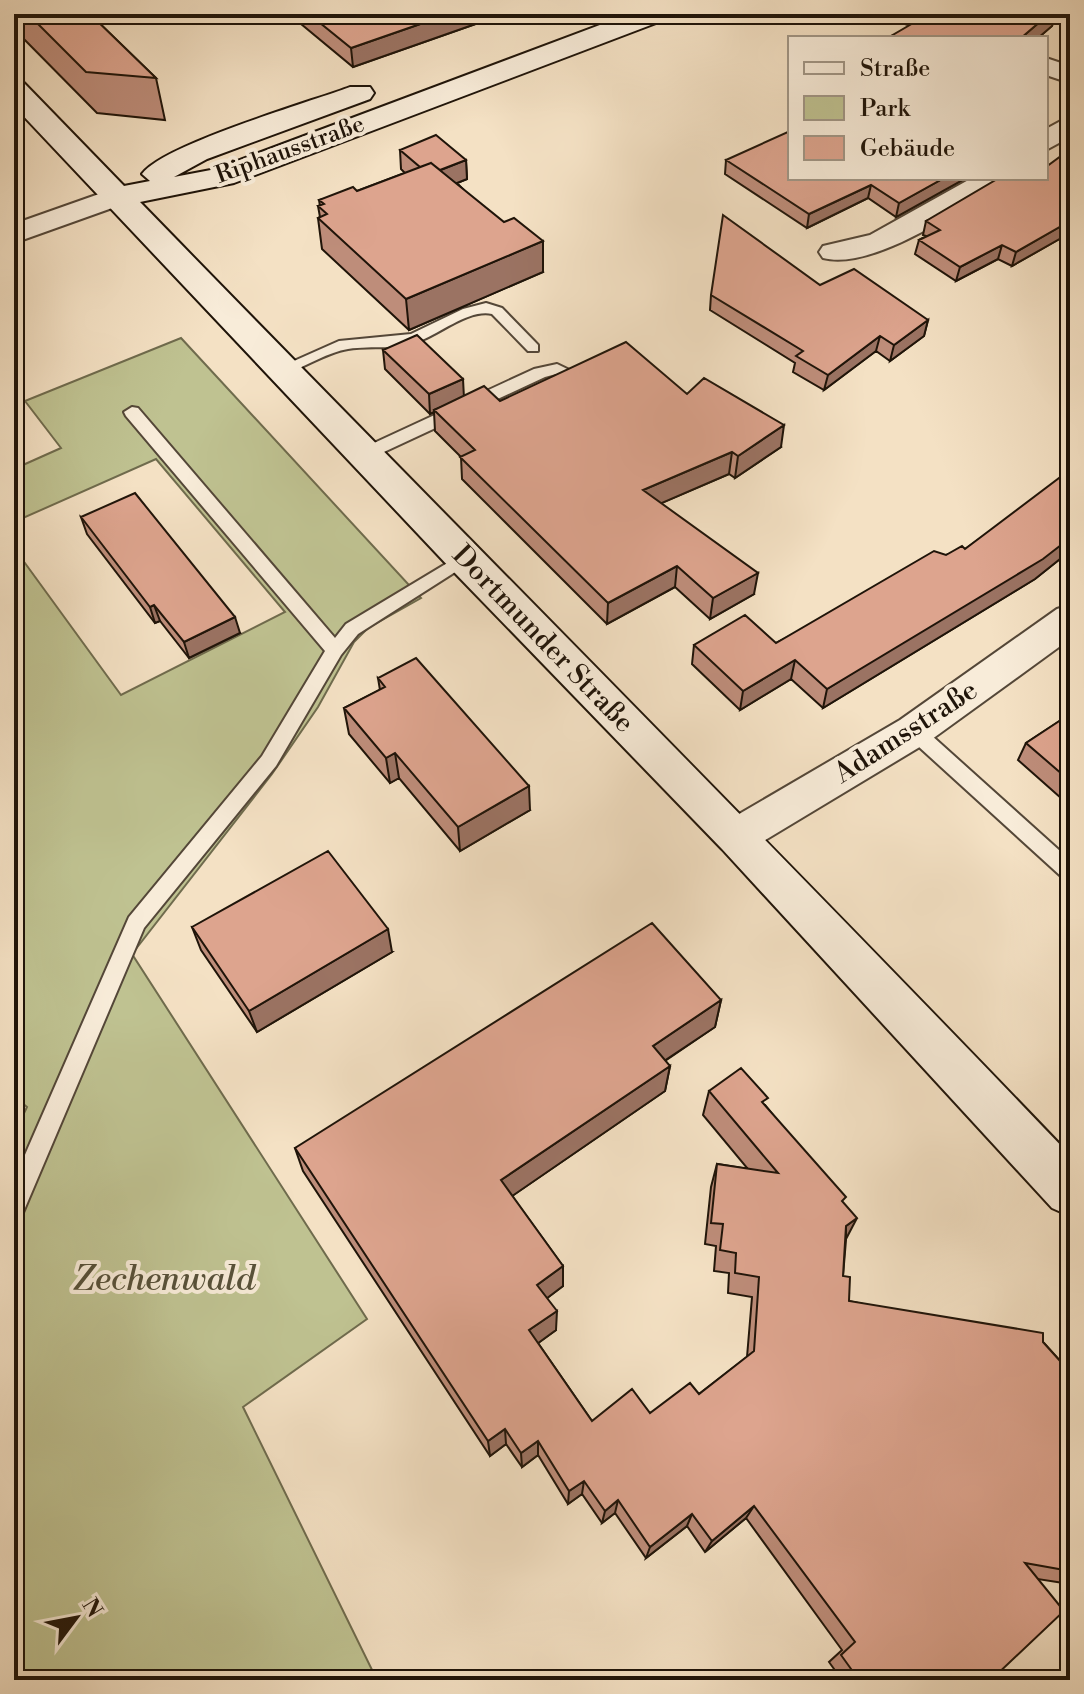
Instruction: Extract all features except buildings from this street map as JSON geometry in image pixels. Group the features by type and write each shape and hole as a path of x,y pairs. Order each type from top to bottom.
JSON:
{"main road":[{"name":"Riphausstraße","path":"116,197 223,177 654,14"},
{"name":"Riphausstraße","path":"116,197 196,153 382,84"},
{"name":"Dortmunder Straße","path":"14,89 465,560 737,836 1070,1191"}],"street":[{"path":"904,14 959,36"},
{"path":"1048,67 1070,75"},
{"path":"1048,140 1070,124"},
{"path":"834,252 880,242 989,180"},
{"path":"14,234 116,197"},
{"name":"Adamsstraße","path":"737,836 914,731 1070,619"}],"lane":[{"path":"284,369 344,344 391,343 415,338 468,312 486,308 497,311 533,348"},
{"path":"365,454 540,373 557,369 580,379"},
{"path":"132,412 335,650"},
{"path":"14,1207 136,923 269,761 335,650 352,629 465,560"},
{"path":"914,731 1070,872"}],"green space":[{"name":"Zechenwald","path":"181,338 421,598 368,628 354,642 318,707 272,774 132,954 367,1319 243,1407 377,1680 14,1680 14,1134 27,1107 14,1096 14,548 121,695 285,612 156,459 14,522 14,469 61,448 25,401"}]}
